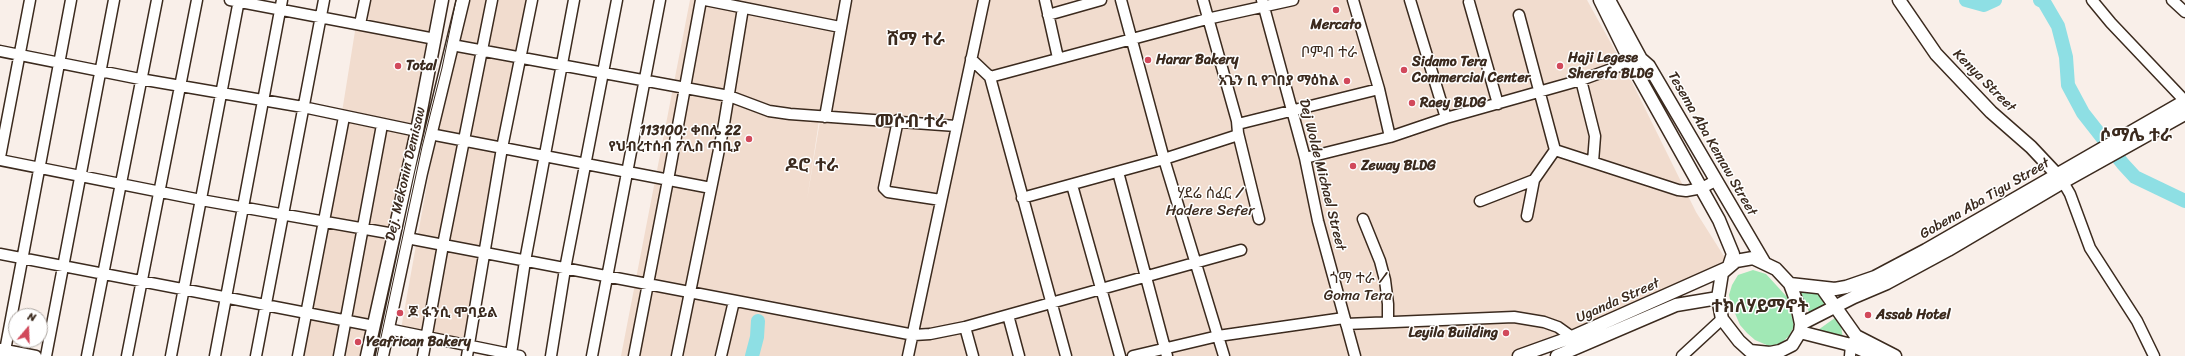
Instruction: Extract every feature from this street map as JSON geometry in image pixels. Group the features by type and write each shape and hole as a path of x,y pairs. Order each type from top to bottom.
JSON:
{"main road":[{"name":"Dej. Mekonin Demisaw","path":"367,356 417,131 442,0"},
{"name":"Dej. Mekonin Demisaw","path":"382,356 430,134 463,0"},
{"name":"Tesema Aba Kemaw Street","path":"1600,0 1636,60 1649,66 1715,181 1764,262"},
{"name":"Tesema Aba Kemaw Street","path":"1609,0 1636,60 1719,220 1733,254 1728,267"},
{"name":"Kenya Street","path":"1899,0 1940,59 1992,112 2031,147 2060,178"},
{"name":"Gobena Aba Tigu Street","path":"2116,148 2185,101"},
{"name":"Gobena Aba Tigu Street","path":"1800,328 1837,306 1887,283 1928,254 2060,178 2185,114"},
{"name":"Gobena Aba Tigu Street","path":"1790,284 1835,289 1856,284 1875,277 1928,254"},
{"path":"1753,258 1764,262 1776,269 1790,284 1796,300 1800,328 1789,352 1760,354 1750,351 1739,341 1722,319 1718,298 1722,274 1736,260 1753,258"},
{"name":"Uganda Street","path":"1519,356 1572,337 1728,267"},
{"path":"1822,288 1837,306 1853,346"},
{"name":"Uganda Street","path":"1557,356 1676,305 1718,298"},
{"path":"1800,328 1853,346 1876,356"},
{"path":"1853,346 1895,356"}],"street":[{"path":"30,0 0,159 120,184 160,190 201,200 242,206 394,234"},
{"path":"36,356 3,352 71,0"},
{"path":"46,356 114,0"},
{"path":"87,356 140,79 157,0"},
{"path":"127,356 197,0"},
{"path":"172,356 221,92 236,0 281,5 321,17 435,39"},
{"path":"256,356 324,0"},
{"path":"360,24 365,0"},
{"path":"423,356 425,336 492,0"},
{"path":"466,356 502,148 532,0"},
{"path":"388,329 515,355 525,261 546,156 574,0"},
{"path":"551,356 565,268 617,0"},
{"path":"592,356 660,0"},
{"path":"634,356 701,0"},
{"path":"705,0 840,27"},
{"path":"825,117 846,0"},
{"path":"908,356 914,334 956,126 984,0"},
{"path":"1045,0 1058,58"},
{"path":"1048,15 1101,0"},
{"path":"1121,0 1164,159 1224,356"},
{"path":"1203,0 1238,128 1259,219"},
{"path":"990,77 1263,4 1293,0"},
{"path":"1353,0 1379,89 1390,137"},
{"path":"1410,0 1446,118"},
{"path":"2092,0 2111,23 2185,101"},
{"path":"2172,0 2185,12"},
{"path":"1469,2 1498,104"},
{"name":"Dej Wolde Michael Street","path":"1263,4 1305,158 1318,221 1355,356"},
{"path":"214,356 281,5"},
{"path":"677,356 729,96 742,8"},
{"path":"1519,15 1538,91 1555,150"},
{"path":"452,45 729,96 769,111 825,117 898,120 956,126"},
{"path":"0,51 140,79 303,107 382,125 417,131"},
{"path":"971,59 990,77 1050,302 1066,356"},
{"path":"1305,158 1390,137 1446,118 1581,80 1636,60"},
{"path":"1581,80 1596,136 1593,162"},
{"path":"1022,198 1164,159 1238,128 1291,109 1379,89"},
{"path":"298,356 344,116"},
{"path":"898,120 884,188 888,192 941,200"},
{"path":"340,356 382,125"},
{"path":"430,134 711,188"},
{"path":"1555,150 1678,190 1686,191 1702,188 1715,181"},
{"path":"1527,216 1534,180 1555,150"},
{"path":"1118,172 1166,352"},
{"path":"2060,178 2070,194 2090,248 2137,320 2154,356"},
{"path":"1480,201 1534,180"},
{"path":"1072,185 1120,356"},
{"path":"1363,219 1380,261 1385,280 1388,304 1388,321"},
{"path":"407,238 914,334 930,334 965,327 1050,302 1241,250"},
{"path":"0,254 142,283 306,312 374,326"},
{"path":"721,356 734,301"},
{"path":"1008,315 1019,356"},
{"path":"1133,356 1166,352 1218,336 1345,321 1514,317 1544,322 1558,327 1572,337"},
{"path":"1682,356 1722,319"},
{"path":"965,327 973,356"}],"shaded area":[{"path":"360,0 434,0 398,198 370,312 362,356 299,356 338,137"},
{"path":"460,0 529,0 464,345 401,329"},
{"path":"690,0 845,0 822,101 807,200 823,102 846,0 1587,0 1627,72 1696,212 1727,261 1721,268 1515,356 621,356"}],"green space":[{"path":"1753,270 1766,274 1787,297 1794,326 1789,336 1780,344 1769,346 1755,340 1740,325 1731,304 1729,295 1732,285 1738,275"},
{"path":"1798,289 1821,291 1834,307 1812,318"},
{"path":"1839,315 1843,338 1818,330"}],"waterway":[{"path":"1966,0 1984,5 1995,0"},
{"path":"2040,0 2044,2 2058,26 2066,57 2068,85 2083,113 2135,177 2185,201"},
{"path":"752,356 757,337 758,321"}],"tram line":[{"path":"377,356 422,147 442,68 456,0"}],"place":[{"name":"Mercato","path":"1336,10"},
{"name":"Harar Bakery","path":"1148,60"},
{"name":"Total","path":"398,66"},
{"name":"Haji Legese Sherefa BLDG","path":"1560,66"},
{"name":"Sidamo Tera Commercial Center","path":"1404,70"},
{"name":"አጌን ቢ የገበያ ማዕከል","path":"1347,81"},
{"name":"Raey BLDG","path":"1412,103"},
{"name":"113100: ቀበሌ 22 የህብረተሰብ ፖሊስ ጣቢያ","path":"749,139"},
{"name":"Zeway BLDG","path":"1353,166"},
{"name":"ጆ ፋንሲ ሞባይል","path":"400,313"},
{"name":"Assab Hotel","path":"1868,315"},
{"name":"Leyila Building","path":"1506,333"},
{"name":"Yeafrican Bakery","path":"358,342"}],"district":[{"name":"ሸማ ተራ","path":"916,40"},
{"name":"ቦምብ ተራ","path":"1329,53"},
{"name":"መሶብ ተራ","path":"911,122"},
{"name":"ሶማሌ ተራ","path":"2136,136"},
{"name":"ዶሮ ተራ","path":"812,166"},
{"name":"ሃደሬ ሰፈር / Hadere Sefer","path":"1210,202"},
{"name":"ጎማ ተራ / Goma Tera","path":"1358,288"},
{"name":"ተክለሃይማኖት","path":"1760,307"}]}
